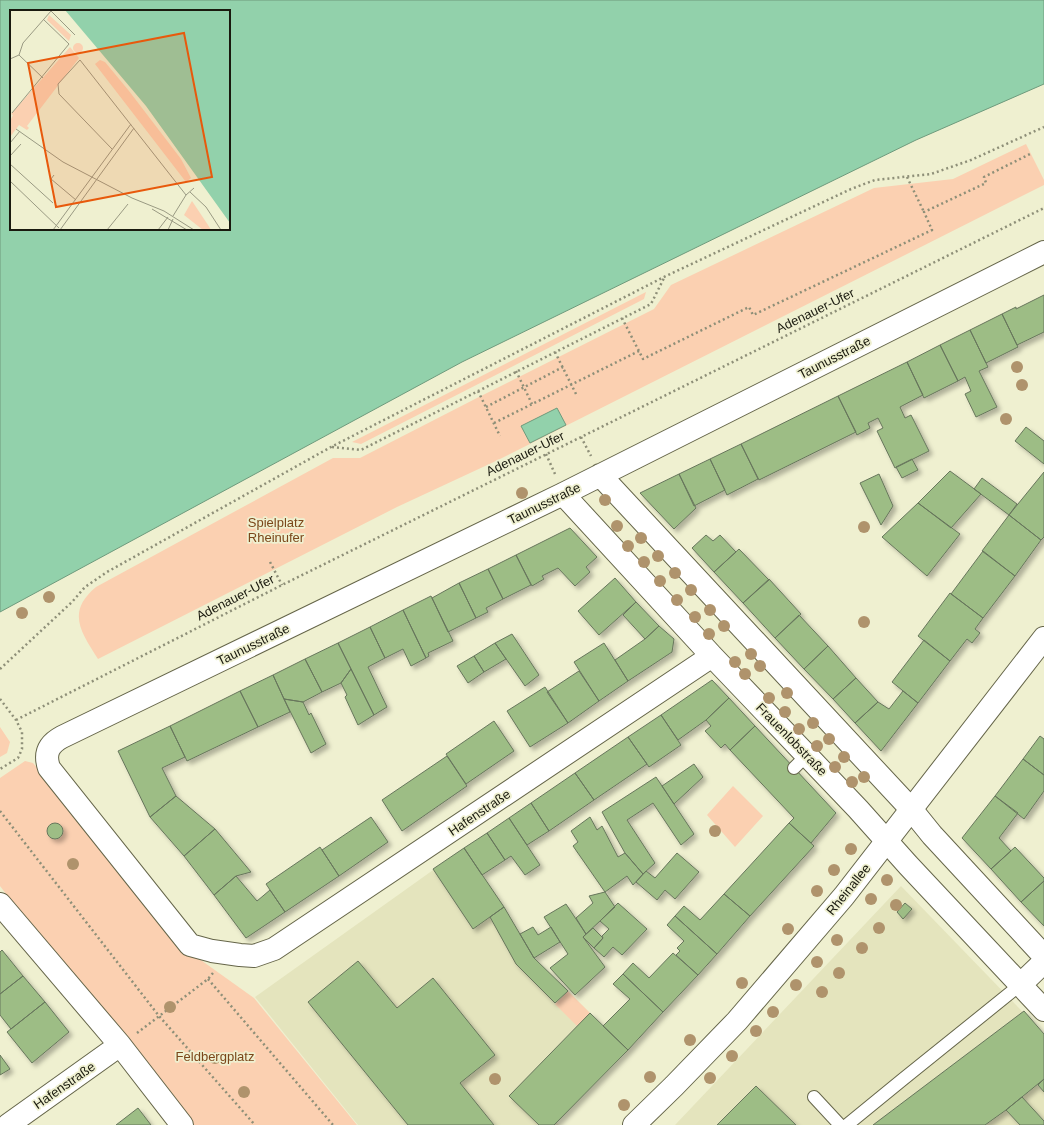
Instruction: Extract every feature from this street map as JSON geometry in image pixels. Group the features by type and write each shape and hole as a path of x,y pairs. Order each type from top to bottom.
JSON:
{"street":[{"name":"Taunusstraße","path":"233,955 212,952 190,945 50,768 47,760 47,754 49,747 55,741 563,494 1044,252"},
{"path":"600,475 911,809 932,835 1044,956"},
{"name":"Frauenlobstraße","path":"563,494 712,656 801,762 858,809 1044,1010"},
{"name":"Rheinallee","path":"634,1125 737,1021 844,896 1044,638"},
{"name":"Hafenstraße","path":"233,955 254,956 274,949 712,656"},
{"path":"0,904 120,1046 182,1125"},
{"path":"1020,985 1044,962"},
{"name":"Hafenstraße","path":"8,1125 120,1046"}],"lane":[{"path":"847,1125 1020,985"},
{"path":"814,1097 840,1125"}],"path":[{"path":"0,669 72,602 85,587 107,572 331,447 666,276 850,189 875,180 931,174 971,160 1044,128"},
{"path":"924,212 986,183 984,177 1030,154"},
{"path":"622,318 643,359 749,307 753,315 932,230 907,177"},
{"name":"Adenauer-Ufer","path":"16,720 282,585 1044,208"},
{"path":"331,447 361,450 651,304 666,276"},
{"path":"555,352 577,396"},
{"path":"494,423 639,352"},
{"path":"486,407 563,367"},
{"path":"516,371 532,404"},
{"path":"478,391 500,436"},
{"path":"270,562 282,585"},
{"path":"0,699 16,720 22,732 22,749 18,758 0,769"},
{"path":"0,812 159,1016 256,1125"},
{"path":"120,1046 208,980 233,955"},
{"path":"208,980 333,1125"}],"shaded area":[{"path":"0,0 1044,0 1044,84 916,140 462,362 0,612"},
{"path":"557,408 566,425 530,443 521,426"},
{"path":"464,848 504,907 534,958 603,1026 556,1122 559,1125 358,1125 255,997"},
{"path":"901,886 1044,1034 1044,1079 1038,1085 1044,1092 1044,1125 675,1125"}],"green space":[{"name":"Spielplatz Rheinufer","path":"1026,144 1044,180 1044,185 498,460 397,507 98,659 86,640 79,622 79,614 81,605 96,587 333,458 360,458 654,309 671,285 874,188 953,179"},
{"path":"646,292 644,299 361,444 352,442"},
{"path":"0,727 10,742 7,753 0,757"},
{"name":"Feldbergplatz","path":"25,761 33,763 198,958 254,998 357,1125 183,1125 0,886 0,778"},
{"path":"733,786 763,816 735,847 707,815"},
{"path":"568,991 590,1013 577,1026 555,1004"}],"building":[{"path":"1044,295 1044,332 1017,345 1002,314 1016,307 1016,309"},
{"path":"1002,314 1018,347 986,363 970,330"},
{"path":"970,330 988,367 979,371 997,407 976,417 965,394 971,391 965,377 958,381 940,345"},
{"path":"940,345 958,381 924,398 907,362"},
{"path":"907,362 923,395 900,407 905,418 911,415 929,451 895,468 877,431 883,428 878,418 868,423 870,428 857,435 838,396"},
{"path":"838,396 856,432 759,480 741,444"},
{"path":"1026,427 1044,441 1044,464 1015,441"},
{"path":"741,444 758,479 727,495 710,459"},
{"path":"710,459 725,490 694,506 679,474"},
{"path":"912,459 918,470 902,478 896,467"},
{"path":"950,471 981,494 951,528 918,503"},
{"path":"1044,472 1044,537 1041,540 1009,515"},
{"path":"679,474 696,508 674,529 640,493"},
{"path":"879,474 893,506 881,525 860,483"},
{"path":"982,478 1017,504 1009,515 974,489"},
{"path":"918,503 960,534 927,576 882,537"},
{"path":"1009,515 1041,540 1015,576 982,551"},
{"path":"570,528 597,557 586,567 590,572 575,586 558,568 542,576 544,579 532,586 516,555"},
{"path":"706,535 713,541 720,535 736,552 714,572 692,548"},
{"path":"739,549 769,580 743,603 714,572"},
{"path":"983,551 1015,576 983,618 951,594"},
{"path":"516,555 531,585 503,599 488,569"},
{"path":"488,569 503,599 486,608 488,612 476,618 459,583"},
{"path":"615,578 636,602 599,635 578,611"},
{"path":"769,579 801,614 775,638 743,603"},
{"path":"459,583 476,618 448,632 432,598"},
{"path":"950,593 983,618 975,629 980,633 972,643 967,639 950,661 918,636"},
{"path":"431,596 453,641 428,653 429,656 426,658 403,610"},
{"path":"636,602 659,626 645,639 623,615"},
{"path":"403,610 426,658 411,666 403,649 385,658 370,627"},
{"path":"799,615 828,646 804,669 775,638"},
{"path":"659,626 674,639 672,652 628,681 615,660 645,639"},
{"path":"370,627 385,658 368,667 387,707 374,715 338,643"},
{"path":"512,634 539,675 525,686 495,643"},
{"path":"924,640 950,661 918,703 892,682"},
{"path":"338,643 351,669 341,683 322,692 305,659"},
{"path":"495,643 506,659 484,672 474,656"},
{"path":"604,643 628,681 599,701 574,662"},
{"path":"828,646 856,678 833,699 804,669"},
{"path":"474,656 484,672 468,683 457,666"},
{"path":"305,659 322,692 303,702 284,699 273,675"},
{"path":"351,669 374,715 358,725 345,697 347,695 341,683"},
{"path":"579,671 599,701 568,723 547,692"},
{"path":"273,675 290,712 258,727 240,691"},
{"path":"856,678 878,702 855,723 833,699"},
{"path":"712,680 729,698 706,720 678,740 661,715"},
{"path":"545,687 568,723 530,747 507,711"},
{"path":"240,691 258,727 187,761 170,726"},
{"path":"903,691 918,703 881,751 855,723 878,702 889,709"},
{"path":"729,698 755,726 730,750 725,744 721,748 705,731 711,726 706,720"},
{"path":"284,699 303,702 309,715 311,713 326,744 311,753"},
{"path":"661,715 681,745 649,767 628,737"},
{"path":"494,721 514,751 466,784 446,754"},
{"path":"170,726 185,757 162,768 176,796 150,817 118,751"},
{"path":"755,726 836,813 811,843 789,823 794,818 730,750"},
{"path":"1040,736 1044,739 1044,775 1023,759"},
{"path":"628,737 647,764 594,800 575,773"},
{"path":"447,756 467,786 402,831 382,800"},
{"path":"1023,759 1044,775 1044,791 1024,819 995,796"},
{"path":"694,764 703,777 674,804 662,786"},
{"path":"575,773 594,800 549,831 531,803"},
{"path":"656,777 694,834 681,845 653,803 627,820 655,863 643,874 625,853 602,812"},
{"path":"176,796 215,829 184,856 150,817"},
{"path":"995,796 1018,813 999,838 1011,851 991,869 962,838"},
{"path":"531,803 549,831 527,845 509,818"},
{"path":"371,817 388,842 339,876 322,850"},
{"path":"590,817 597,830 602,826 618,857 625,853 643,874 633,885 627,876 605,892 573,846 578,842 571,831"},
{"path":"509,818 540,865 525,875 511,856 505,860 487,833"},
{"path":"52,823 58,823 63,828 61,837 58,839 52,839 47,834 47,828"},
{"path":"789,823 814,846 750,916 724,894"},
{"path":"215,829 251,872 236,876 214,895 184,856"},
{"path":"487,833 505,860 482,875 464,848"},
{"path":"320,847 339,876 285,912 266,884"},
{"path":"1015,847 1044,878 1044,881 1021,902 991,869"},
{"path":"464,848 504,907 473,929 433,869"},
{"path":"677,853 699,872 675,899 665,890 657,900 636,882 646,871 655,878"},
{"path":"236,876 257,901 270,890 285,912 246,938 214,895"},
{"path":"1044,881 1044,926 1021,902"},
{"path":"605,892 615,907 586,934 576,918 593,903 589,896"},
{"path":"724,894 750,916 717,954 675,916 684,906 700,920"},
{"path":"618,903 647,929 622,955 613,947 604,957 594,948 609,929 600,921"},
{"path":"905,903 912,909 903,919 897,912"},
{"path":"566,904 586,934 583,937 605,967 575,995 550,968 568,954 544,917"},
{"path":"504,907 534,958 568,991 555,1003 516,964 490,917"},
{"path":"675,916 717,954 698,975 676,955 680,951 677,948 684,941 667,925"},
{"path":"533,927 538,935 551,927 560,942 534,958 520,934"},
{"path":"593,928 603,938 594,948 583,937"},
{"path":"2,950 23,976 0,994 0,952"},
{"path":"673,953 698,975 663,1012 623,974 633,963 649,978"},
{"path":"358,961 397,1008 433,978 495,1055 460,1083 494,1125 408,1125 308,1002"},
{"path":"623,974 663,1012 628,1050 603,1026 630,999 613,984"},
{"path":"23,976 45,1002 11,1029 0,1015 0,994"},
{"path":"45,1002 69,1032 32,1063 7,1032"},
{"path":"1024,1011 1044,1034 1044,1079 1006,1110 985,1125 873,1125"},
{"path":"590,1013 628,1050 554,1125 539,1125 509,1096"},
{"path":"0,1055 10,1069 0,1075"},
{"path":"1044,1079 1044,1092 1038,1085"},
{"path":"756,1086 796,1125 717,1125"},
{"path":"1022,1097 1044,1121 1044,1125 1020,1125 1006,1110"},
{"path":"138,1108 151,1125 116,1125"}]}
